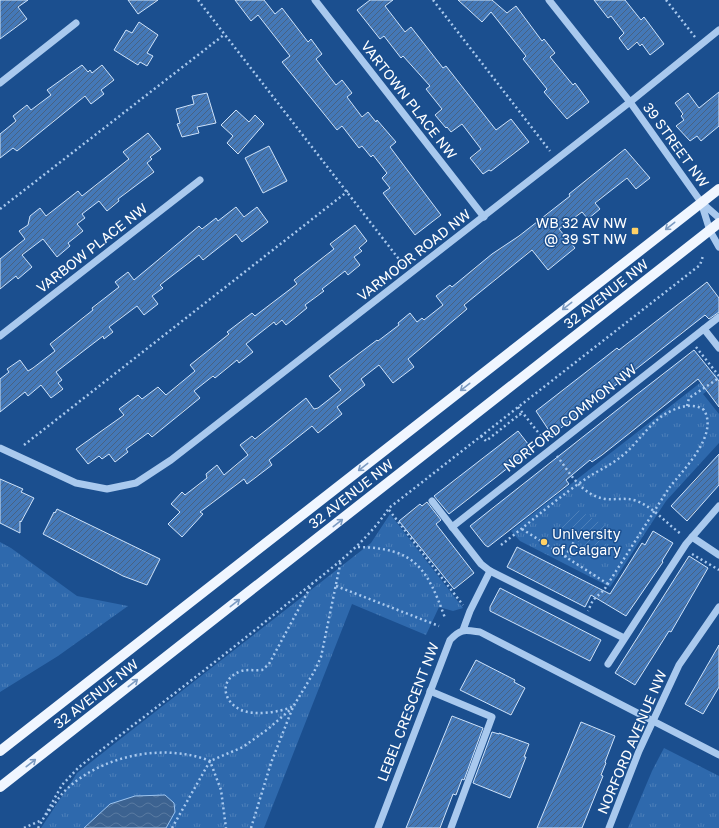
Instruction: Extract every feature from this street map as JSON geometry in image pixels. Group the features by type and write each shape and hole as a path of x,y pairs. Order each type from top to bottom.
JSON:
{"main road":[{"name":"32 AVENUE NW","path":"0,751 700,202 719,189"},
{"name":"32 AVENUE NW","path":"0,787 719,224"}],"street":[{"name":"VARTOWN PLACE NW","path":"315,0 484,217"},
{"name":"39 STREET NW","path":"549,0 630,102 639,118 700,202 719,218"},
{"path":"0,83 76,24"},
{"name":"VARMOOR ROAD NW","path":"0,448 76,483 94,488 117,488 136,483 170,460 411,274 557,160 719,30"},
{"name":"VARBOW PLACE NW","path":"0,336 200,180"},
{"name":"39 STREET NW","path":"700,202 710,231 719,247"},
{"name":"NORFORD COMMON NW","path":"452,527 719,317"},
{"path":"704,329 719,348"},
{"path":"432,501 481,564 490,571 624,638"},
{"path":"608,664 692,537 719,506"},
{"path":"692,537 719,555"},
{"path":"490,571 470,611 463,630 480,632 719,755"},
{"name":"NORFORD AVENUE NW","path":"609,828 652,721 679,665 719,607"},
{"name":"LEBEL CRESCENT NW","path":"378,828 450,640 457,632 463,630"},
{"path":"430,691 492,717 451,828"}],"path":[{"path":"198,0 348,191 411,274"},
{"path":"433,0 557,160"},
{"path":"666,0 700,44"},
{"path":"0,209 225,34"},
{"path":"24,445 348,191"},
{"path":"38,828 62,785 79,767 251,633 358,547 379,524 388,510 700,265 703,256"},
{"path":"687,406 689,398 719,377 690,340"},
{"path":"502,545 579,485 625,454 651,426 663,416 687,406 702,408 710,415"},
{"path":"518,407 547,444"},
{"path":"481,436 486,441 520,414 522,417"},
{"path":"555,454 579,485 594,496 609,499 630,499 654,511 681,534"},
{"path":"584,617 593,600 608,584 674,482 694,464"},
{"path":"388,510 466,611"},
{"path":"522,529 608,584"},
{"path":"565,557 575,540"},
{"path":"358,547 381,547 392,550 415,562 431,584 445,618"},
{"path":"692,554 719,570"},
{"path":"251,828 271,763 293,707 314,672 321,657 341,560"},
{"path":"293,707 272,713 242,711 228,699 226,686 230,679 237,673 244,670 262,670 268,664 305,601 313,582"},
{"path":"336,586 439,626"},
{"path":"172,828 210,761 242,747 268,729 293,707"},
{"path":"24,828 42,820 62,795 94,771 108,764 133,756 169,753 194,755 210,761 221,790 226,828"}],"green space":[{"path":"714,372 719,379 719,382 703,394 719,414 719,443 666,501 610,587 520,541 511,531"},
{"path":"575,508 614,531 599,555 560,530"},
{"path":"390,514 463,608 453,611 439,607 426,635 352,604 264,828 41,828 77,773 371,543"},
{"path":"0,542 11,548 77,596 128,606 58,656 0,692"},
{"path":"664,748 719,776 719,828 628,828 652,771"}],"water":[{"path":"165,795 174,803 175,812 166,828 84,828 110,804 135,796"}],"building":[{"path":"0,0 28,0 18,7 27,19 0,39"},
{"path":"128,0 158,0 138,14"},
{"path":"235,0 264,0 275,14 282,8 308,42 311,39 322,54 316,59 336,85 342,80 352,93 347,97 362,117 368,112 396,142 390,147 441,215 415,235 383,193 390,188 382,178 387,173 373,155 371,157 362,146 359,148 342,126 337,130 282,62 290,56 258,15 251,21"},
{"path":"370,0 393,0 385,6 405,32 411,27 443,68 446,66 496,130 511,119 529,142 491,171 489,170 483,174 470,158 481,149 462,124 451,132 447,127 446,128 435,115 442,109 426,89 430,86 403,56 401,58 384,36 380,39 357,10"},
{"path":"458,0 492,0 507,13 516,6 542,41 544,39 555,53 550,57 573,85 575,83 589,102 567,119 544,92 547,89 523,59 526,56 491,12 482,22"},
{"path":"594,0 625,0 641,20 644,17 664,44 650,55 642,44 640,46 637,42 628,50 619,38 624,33 611,16 608,18"},
{"path":"139,22 158,35 147,53 153,56 147,66 140,62 138,65 114,50 126,30 132,33"},
{"path":"82,65 88,72 90,70 92,73 102,65 114,80 101,90 104,94 91,104 85,96 17,151 13,148 0,158 0,134 16,121 13,116 27,105 31,110 51,95 47,90"},
{"path":"719,92 719,126 701,141 697,136 690,141 676,126 684,120 681,116 683,114 675,103 688,93 699,108"},
{"path":"207,93 216,123 197,127 199,133 182,137 177,124 180,123 176,109 194,104 192,96"},
{"path":"236,110 249,122 255,115 264,124 238,154 227,143 233,136 221,125"},
{"path":"148,133 161,149 150,157 152,159 147,163 154,172 118,199 119,201 107,211 99,201 82,214 85,218 77,224 83,231 68,243 70,246 57,257 43,239 22,255 32,267 18,279 16,276 0,289 0,259 25,239 19,231 28,225 30,216 40,208 46,216 78,191 82,196 129,159 123,152"},
{"path":"269,146 287,181 263,193 245,158"},
{"path":"625,149 650,178 636,189 627,178 595,203 600,209 588,219 582,212 559,229 575,248 548,270 532,250 464,305 467,309 408,359 414,367 393,383 379,365 361,379 365,385 337,407 342,414 318,433 312,426 269,460 272,465 247,484 244,479 200,512 203,514 182,537 168,524 180,512 171,504 182,492 185,495 207,478 206,474 217,465 224,475 248,455 240,445 252,436 255,439 306,398 314,409 318,408 341,390 329,376 399,325 398,323 410,313 417,322 422,318 424,320 443,305 436,296 450,285 452,287 492,254 519,236 570,196 569,194"},
{"path":"236,207 244,217 257,207 268,222 242,242 236,234 203,260 199,255 160,285 163,288 152,296 158,304 144,315 137,306 109,327 113,332 104,339 103,336 56,372 62,380 58,383 63,389 51,398 41,385 28,396 25,392 0,412 0,379 9,372 7,369 20,360 28,371 33,368 55,351 50,344 119,287 115,282 128,272 134,280 199,226 202,229 216,218 218,221"},
{"path":"355,225 367,241 359,248 362,251 354,257 360,265 348,275 345,271 322,289 324,291 305,305 307,308 286,325 282,320 276,325 274,322 246,344 253,352 239,363 237,360 215,378 213,376 194,391 200,398 152,437 148,433 126,449 128,452 115,462 109,454 102,459 99,456 88,464 76,449 124,415 119,409 138,395 142,399 158,387 166,395 195,371 190,365 229,334 227,332 252,313 255,316 297,284 294,280 334,249 330,244"},
{"path":"707,282 719,298 719,312 709,319 705,315 552,435 536,411 617,348 619,350"},
{"path":"694,350 719,381 719,407 698,379 602,455 592,462 590,460 566,480 569,484 488,547 485,545 470,526"},
{"path":"518,431 532,449 449,514 434,496"},
{"path":"719,454 719,485 687,521 671,506"},
{"path":"0,479 23,489 21,492 34,498 21,522 20,521 20,533 0,523"},
{"path":"427,502 441,520 436,524 474,573 454,589 399,521 420,504 422,506"},
{"path":"57,509 160,559 147,585 123,576 43,534"},
{"path":"653,531 673,543 662,561 663,562 626,616 591,595 585,607 507,567 517,547 610,594 642,543 645,545"},
{"path":"689,556 708,568 671,632 669,631 635,685 615,673"},
{"path":"500,588 601,640 590,661 490,611 490,607"},
{"path":"719,645 719,687 703,714 685,704"},
{"path":"476,660 515,680 514,682 525,688 511,715 460,690"},
{"path":"452,716 483,728 464,780 462,779 456,795 453,794 440,828 406,828"},
{"path":"581,722 615,736 601,775 603,776 582,828 537,828"},
{"path":"492,732 499,733 529,744 524,757 526,757 510,798 473,783"}],"place":[{"name":"WB 32 AV NW @ 39 ST NW","path":"635,231"},
{"name":"University of Calgary","path":"544,542"}]}
